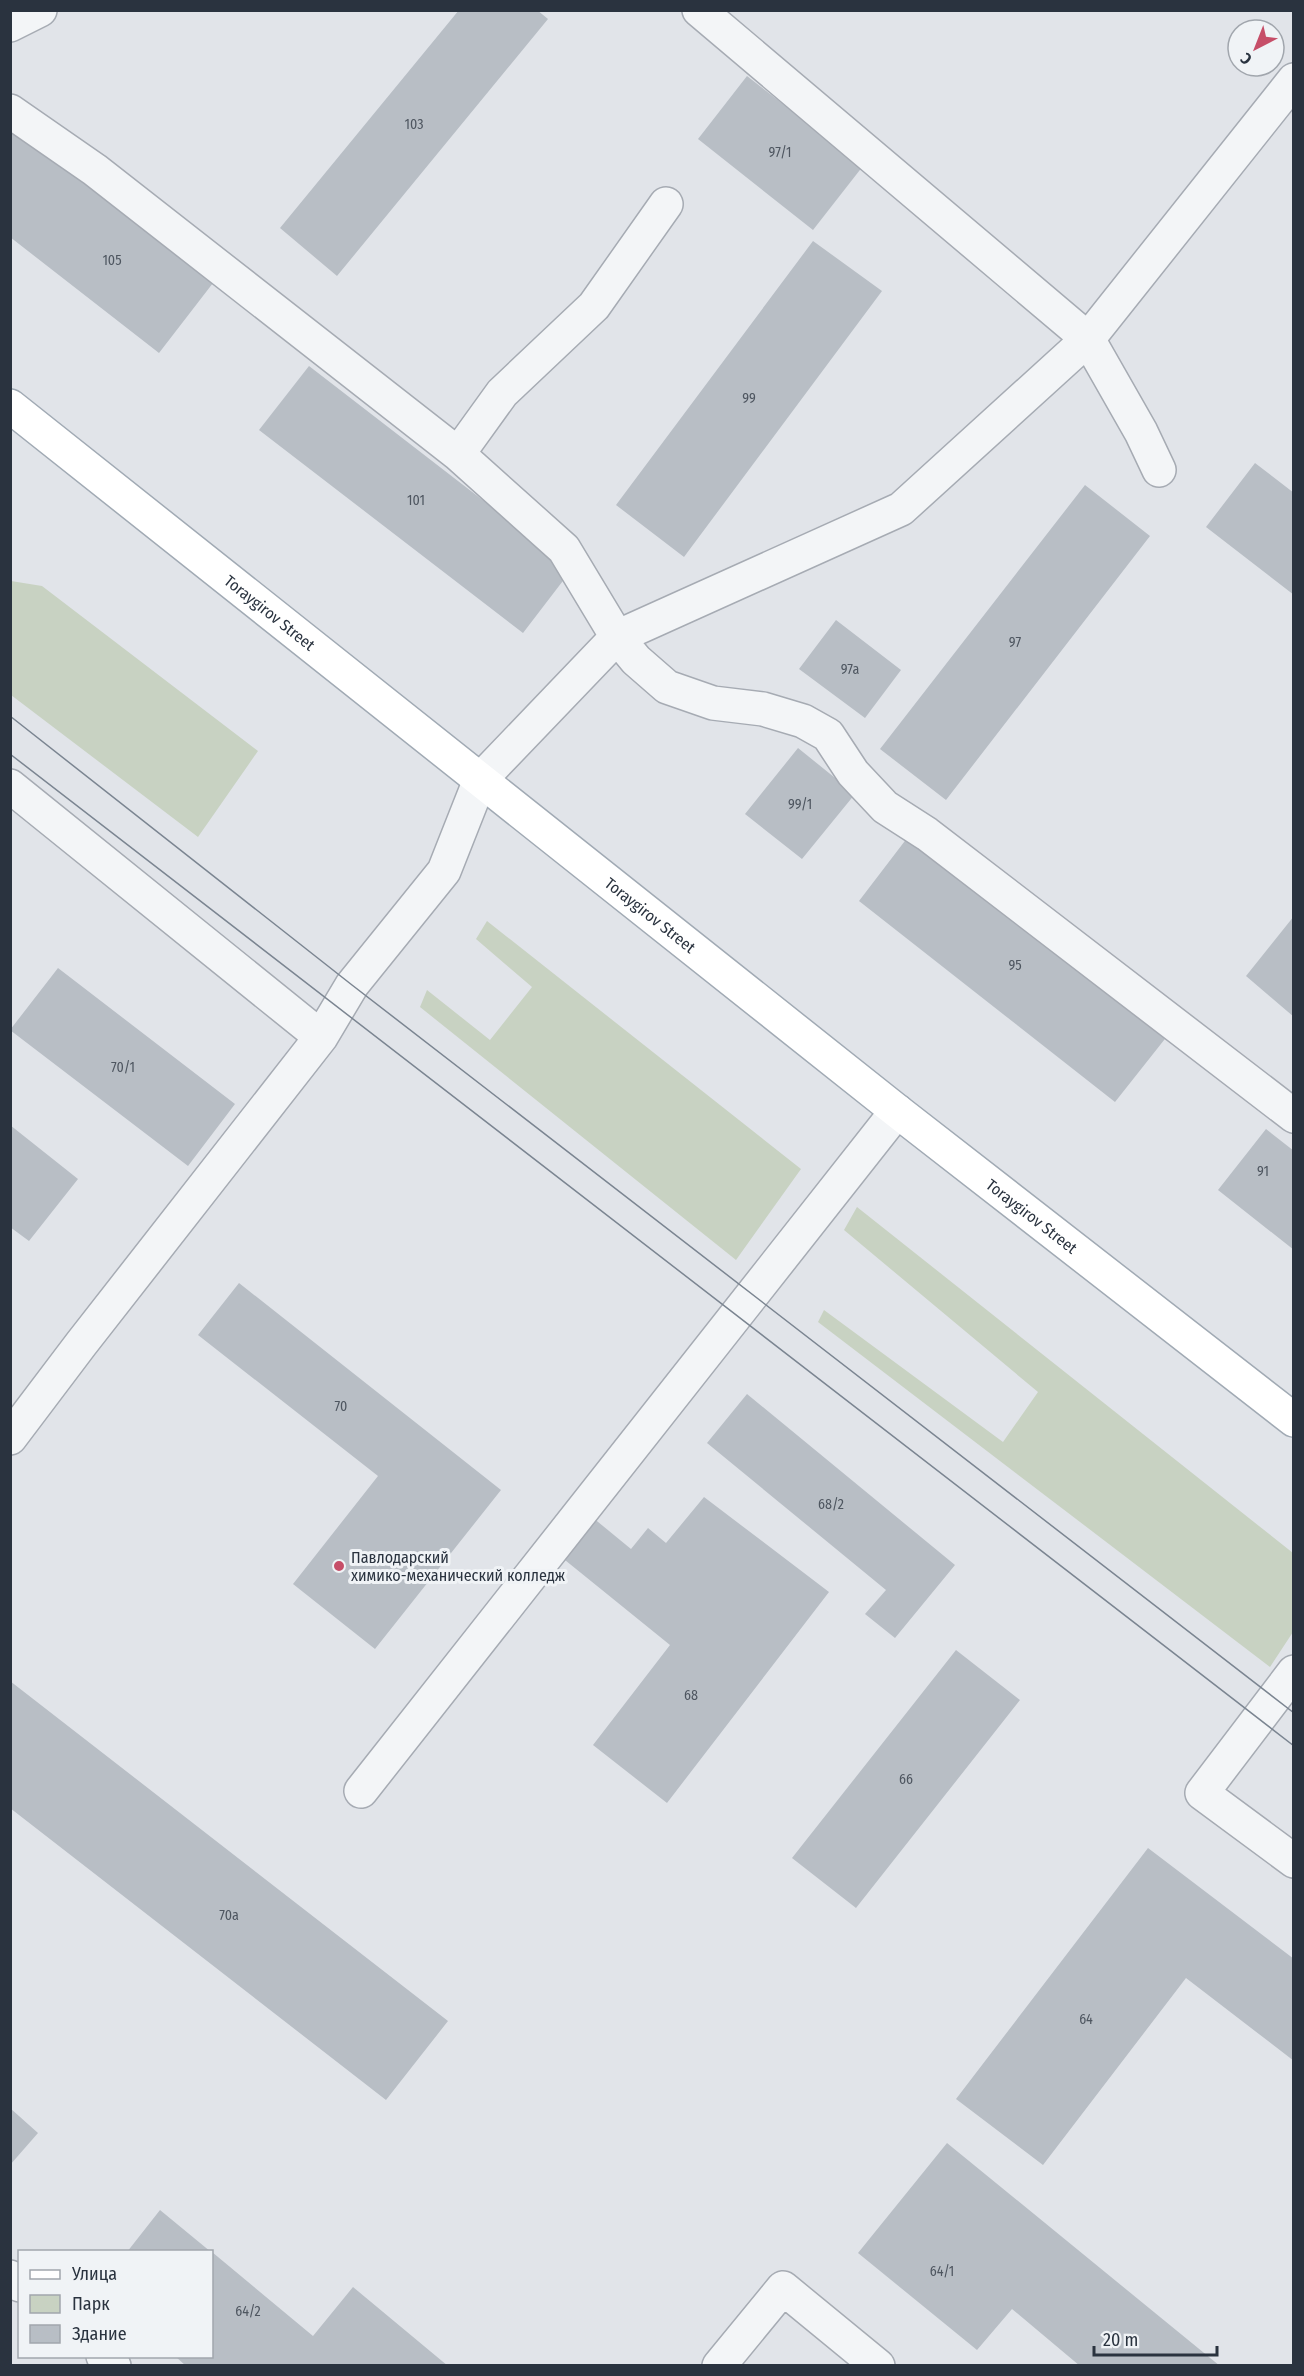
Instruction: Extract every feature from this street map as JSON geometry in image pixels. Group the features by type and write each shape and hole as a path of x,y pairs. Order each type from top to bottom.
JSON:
{"main road":[{"name":"Toraygirov Street","path":"10,406 897,1111 1293,1420"}],"lane":[{"path":"10,25 40,10"},
{"path":"699,10 1088,339 1141,432 1159,470"},
{"path":"10,1438 321,1037 352,985 444,871 480,780 617,637 901,509 1088,339 1293,80"},
{"path":"10,111 95,170 458,454 564,549 617,637 636,660 667,687 713,703 763,709 803,721 828,735 853,773 885,807 927,834 1293,1116"},
{"path":"458,454 502,393 594,306 666,204"},
{"path":"10,786 321,1037"},
{"path":"361,1791 897,1111"},
{"path":"1293,1672 1202,1793 1293,1862"},
{"path":"719,2366 783,2288 878,2366"}],"green space":[{"path":"11,581 42,586 258,751 198,837 11,695"},
{"path":"487,921 801,1169 736,1260 420,1007 427,990 490,1040 532,987 476,939"},
{"path":"857,1207 1293,1553 1293,1632 1270,1667 818,1322 824,1310 1003,1442 1038,1392 844,1230"}],"building":[{"path":"459,10 537,10 548,19 337,276 280,228"},
{"path":"747,76 863,166 813,230 698,139"},
{"path":"10,125 213,283 159,353 10,237"},
{"path":"813,241 882,291 684,557 616,505"},
{"path":"309,366 572,569 523,633 259,430"},
{"path":"1255,463 1294,493 1294,595 1206,527"},
{"path":"1085,485 1150,536 946,800 880,749"},
{"path":"836,620 901,670 865,718 799,669"},
{"path":"798,748 855,794 802,859 745,814"},
{"path":"914,829 1172,1030 1115,1102 859,901"},
{"path":"1294,916 1294,1017 1246,976"},
{"path":"58,968 235,1104 188,1166 10,1030"},
{"path":"10,1125 78,1179 29,1241 10,1227"},
{"path":"1266,1129 1294,1151 1294,1250 1218,1190"},
{"path":"239,1283 501,1490 375,1649 293,1584 378,1476 198,1335"},
{"path":"747,1394 955,1565 895,1638 865,1614 886,1590 707,1443"},
{"path":"704,1497 829,1592 667,1803 593,1745 670,1645 560,1556 592,1517 631,1549 648,1528 666,1543"},
{"path":"956,1650 1020,1700 856,1908 792,1858"},
{"path":"10,1681 448,2021 386,2100 10,1808"},
{"path":"1148,1848 1294,1959 1294,2061 1186,1978 1043,2165 956,2099"},
{"path":"10,2108 38,2133 10,2165"},
{"path":"947,2143 1220,2366 1080,2366 1012,2309 977,2350 858,2253"},
{"path":"160,2210 209,2250 129,2250"},
{"path":"213,2253 313,2336 353,2287 448,2366 186,2366 177,2358 213,2358"}],"tram line":[{"path":"10,716 352,985 1294,1713"},
{"path":"10,754 1294,1746"}],"place":[{"name":"Павлодарский химико-механический колледж","path":"339,1566"}]}
